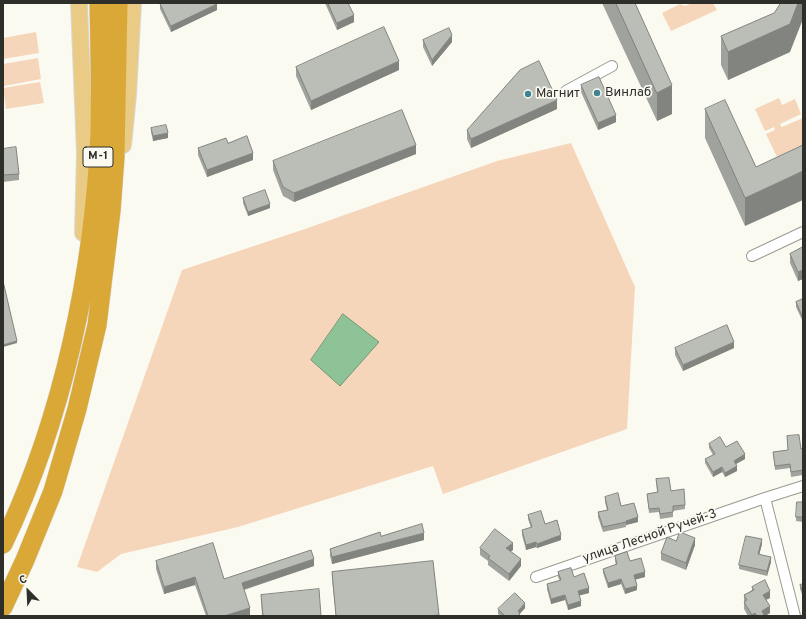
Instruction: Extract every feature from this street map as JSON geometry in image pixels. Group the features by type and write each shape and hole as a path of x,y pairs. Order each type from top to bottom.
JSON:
{"highway":[{"name":"М-1","path":"3,544 21,507 58,398 84,280 93,213 100,133 99,3"},
{"name":"М-1","path":"3,607 25,560 53,491 77,409 97,325 111,211 115,157 118,3"}],"main road":[{"path":"78,310 85,168 79,3"},
{"path":"111,211 121,162 128,103 133,3"}],"street":[{"path":"566,91 612,66"},
{"path":"752,256 803,232"},
{"name":"улица Лесной Ручей-3","path":"536,577 803,486"},
{"path":"765,498 795,616"}],"shaded area":[{"path":"692,3 713,3 717,10 671,31 662,13 680,4 685,6"},
{"path":"36,32 39,53 3,59 3,38"},
{"path":"38,58 41,79 4,86 3,64"},
{"path":"40,82 44,103 6,109 3,88"},
{"path":"779,98 782,105 795,99 801,114 780,124 782,127 803,118 803,148 778,159 766,134 775,130 774,127 765,131 755,109"},
{"path":"571,143 635,287 627,429 443,494 433,466 238,527 121,554 97,572 77,567 182,270 302,230 497,161"},
{"path":"343,314 379,342 340,386 311,360"}],"building":[{"path":"160,3 217,3 217,4 171,26"},
{"path":"328,3 348,3 354,15 337,23"},
{"path":"616,3 635,3 672,85 657,93"},
{"path":"781,3 798,3 790,24 728,52 721,36 774,13"},
{"path":"384,27 399,61 311,101 296,67"},
{"path":"449,28 452,35 432,60 423,40"},
{"name":"Магнит","path":"539,61 557,100 471,139 467,130 520,70"},
{"path":"599,77 616,115 598,123 581,85"},
{"path":"725,100 756,167 803,145 803,171 745,198 705,109"},
{"path":"402,110 416,145 294,193 283,187 273,161"},
{"path":"166,125 168,133 153,136 151,128"},
{"path":"247,136 253,153 207,170 198,148 226,138 228,143"},
{"path":"16,147 19,174 3,175 3,149"},
{"path":"265,190 270,204 248,212 243,198"},
{"path":"803,247 803,270 798,272 790,254"},
{"path":"3,281 17,341 3,345"},
{"path":"803,299 803,318 796,302"},
{"path":"727,325 734,342 683,365 675,348"},
{"path":"799,435 801,449 803,448 803,470 791,472 790,464 775,466 773,452 788,450 787,436"},
{"path":"720,437 726,447 737,441 745,454 734,461 737,466 725,473 722,467 713,472 705,459 715,454 709,444"},
{"path":"669,478 671,491 684,489 685,505 673,506 673,512 660,514 659,508 649,509 647,494 658,492 656,479"},
{"path":"618,493 621,506 634,503 638,517 626,522 603,527 598,512 608,510 605,497"},
{"path":"797,502 803,502 803,517 796,517"},
{"path":"541,511 545,524 557,520 561,535 537,544 536,542 526,545 522,530 532,527 528,515"},
{"path":"422,524 424,533 332,557 330,549 380,532 381,536"},
{"path":"495,529 513,543 506,548 521,559 509,574 488,558 490,556 480,548"},
{"path":"680,532 695,538 686,563 661,553 667,537 676,541"},
{"path":"746,536 762,539 758,554 771,557 767,571 739,565"},
{"path":"213,543 224,579 311,550 314,559 242,583 250,608 224,616 208,616 195,577 164,587 156,561"},
{"path":"627,552 630,561 641,558 645,572 634,575 637,586 625,589 621,579 608,583 603,569 617,564 615,556"},
{"path":"433,561 439,615 336,616 332,572"},
{"path":"571,568 574,577 584,573 589,588 578,591 581,601 568,605 565,595 551,599 547,584 561,580 558,572"},
{"path":"765,580 770,591 763,595 770,606 762,611 764,615 762,616 757,616 755,613 752,615 744,602 747,600 744,595 754,590 752,587"},
{"path":"803,584 803,592 800,585"},
{"path":"319,589 321,616 263,616 261,595"},
{"path":"515,593 525,603 518,611 520,614 518,616 505,616 498,609"}],"place":[{"name":"Винлаб","path":"597,93"},
{"name":"Магнит","path":"528,94"}]}
